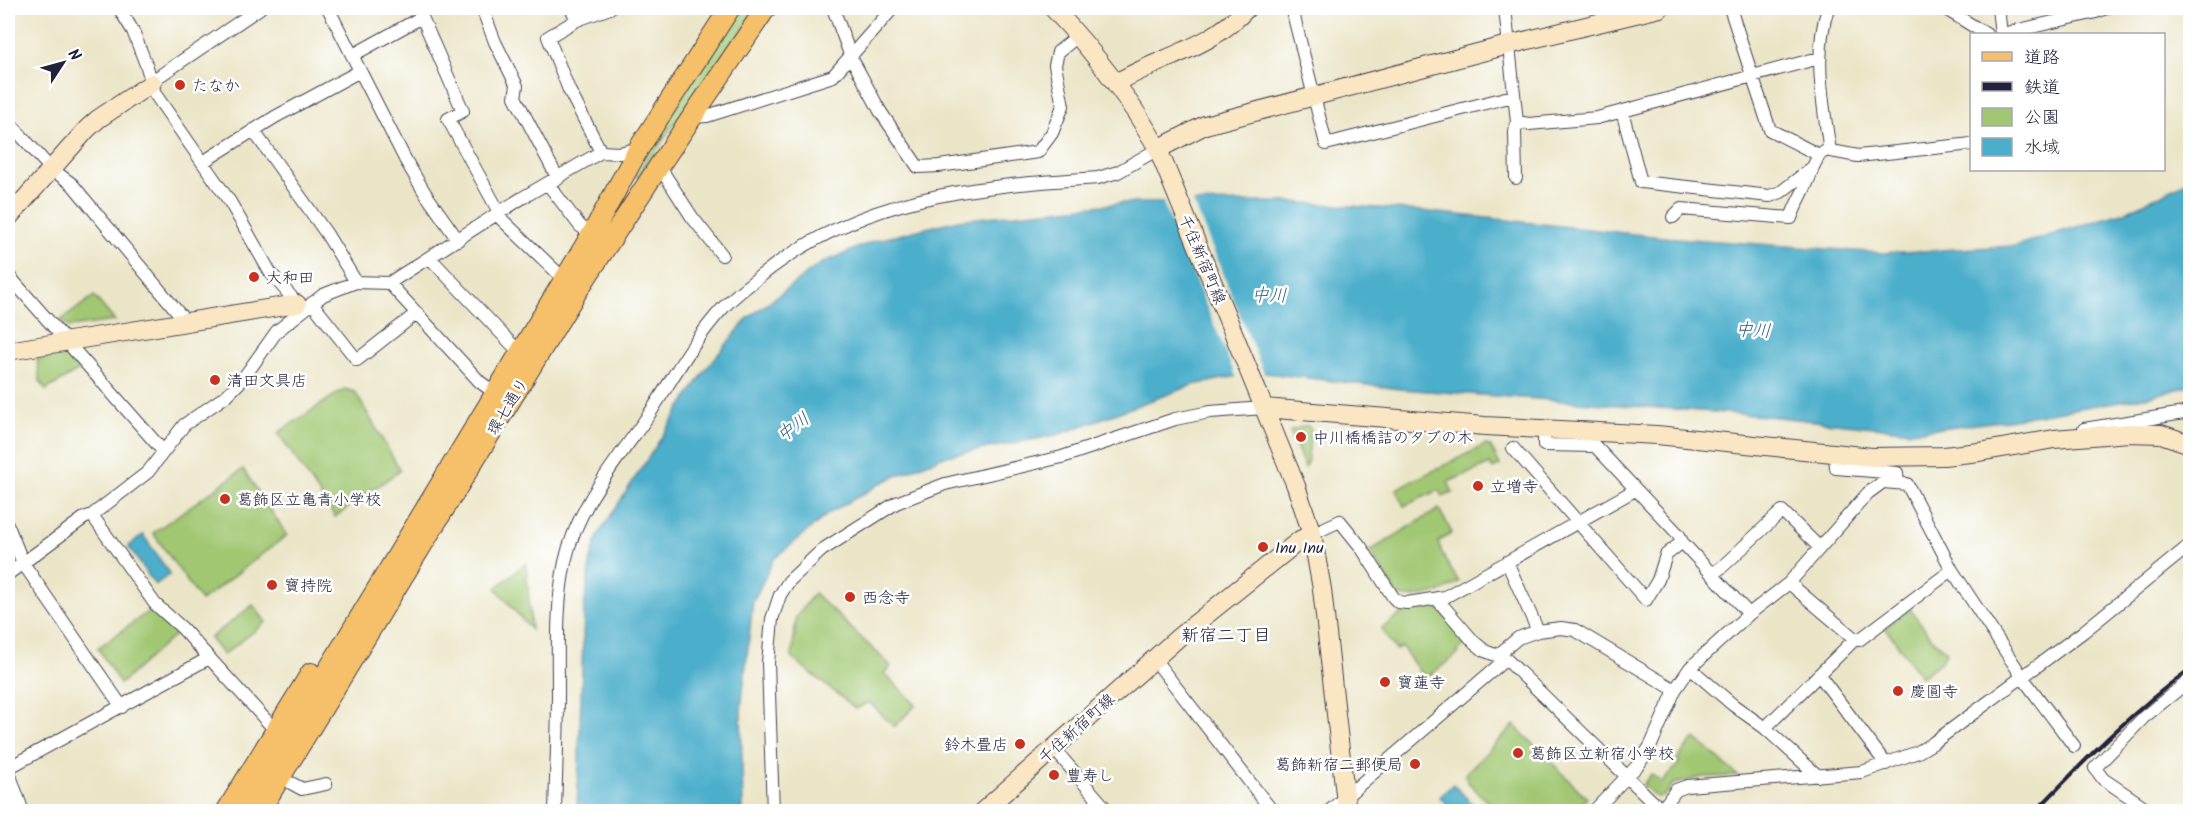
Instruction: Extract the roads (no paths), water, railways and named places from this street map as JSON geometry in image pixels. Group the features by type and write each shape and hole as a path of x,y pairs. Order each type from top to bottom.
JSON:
{"main road":[{"name":"環七通り","path":"454,477 495,393 592,234 639,148 730,8"},
{"name":"環七通り","path":"242,812 390,582 454,477 766,8"},
{"path":"226,812 402,527 424,497 454,477"},
{"path":"274,812 429,558 441,535 454,477"},
{"name":"環七通り","path":"259,812 390,582"}],"street":[{"path":"119,8 133,31 155,94 230,202 270,272 357,360 417,313"},
{"path":"328,8 411,169 458,240"},
{"path":"571,8 577,21"},
{"path":"601,153 569,90 548,37 577,21 610,8"},
{"path":"833,8 851,57 880,111 918,167 1038,152 1052,132 1063,106 1055,65 1058,52 1079,35"},
{"path":"692,117 707,116 833,76 893,8"},
{"name":"千住新宿町線","path":"1053,8 1079,35 1116,83 1158,149 1296,486 1312,534 1322,589 1346,804"},
{"path":"1116,83 1207,41 1247,8"},
{"path":"1298,8 1294,17 1326,144 1513,96"},
{"path":"1505,8 1517,122 1515,178"},
{"path":"555,812 559,615 562,580 571,540 592,494 653,409 699,337 722,308 790,254 823,233 853,219 895,206 943,195 1098,178 1118,172 1205,125 1508,45 1660,8"},
{"path":"1730,8 1770,130 1825,153 1858,156 1970,144"},
{"path":"1622,111 1641,182 1770,195 1781,192 1813,167 1825,153 1819,58 1828,8"},
{"path":"1944,8 1984,33"},
{"path":"1998,8 2001,33"},
{"path":"2005,33 2106,8"},
{"path":"487,9 495,42 517,86 515,97 553,181 580,226 592,234"},
{"path":"8,218 50,168 98,119 251,10"},
{"path":"352,55 420,12 463,111 448,119 498,213 564,279"},
{"path":"1517,122 1529,124 1597,118 1819,58"},
{"path":"203,162 253,130 360,71"},
{"path":"8,121 50,168 72,184 186,322"},
{"path":"253,130 326,233 356,282"},
{"path":"8,574 148,472 184,425 226,396 242,380 277,332 304,306 339,287 356,282 389,283 498,213 601,153 620,153 639,148"},
{"path":"659,166 692,217 722,255"},
{"path":"1673,217 1681,209 1791,218 1798,198 1809,182 1813,167"},
{"path":"430,258 520,353"},
{"path":"8,275 164,452"},
{"path":"389,283 480,382 495,393"},
{"path":"8,351 186,322 304,306"},
{"path":"773,812 768,663 772,619 780,596 789,580 822,550 896,503 945,484 1062,457 1174,419 1262,403 1544,430 1657,435 1872,458 1944,456 2054,438 2140,433 2169,436 2190,444"},
{"path":"2054,438 2075,431 2190,412"},
{"path":"1544,430 1544,445 1595,446 1749,614"},
{"path":"1513,448 1646,600 1658,580 1666,555 1682,542"},
{"path":"1835,454 1836,468 1897,473 1898,483"},
{"path":"1593,812 1628,777 1651,745 1675,690 1690,668 1749,614 1789,583 1868,493 1883,482 1907,484 1952,570 2023,678 2074,746"},
{"path":"1312,534 1340,521 1361,547 1398,602 1437,599 1445,597 1635,490"},
{"path":"1712,574 1782,512 1819,548"},
{"path":"92,515 155,604 182,628 275,730"},
{"path":"8,526 23,563 122,707"},
{"name":"千住新宿町線","path":"981,812 1154,659 1250,579 1300,540 1312,534"},
{"path":"1437,599 1474,642 1485,651 1502,656 1653,802 1663,808 1676,790 1687,786 1862,772 1918,752 2023,678 2190,545"},
{"path":"1507,562 1538,631"},
{"path":"1765,728 1856,639 1859,640 1952,570"},
{"path":"1789,583 1856,639"},
{"path":"1328,812 1346,804 1502,656 1518,638 1538,631 1561,628 1575,630 1675,690"},
{"path":"23,812 8,769 209,658"},
{"path":"1154,659 1273,812"},
{"path":"1690,668 1733,705 1765,728 1818,776"},
{"path":"1820,676 1886,764"},
{"path":"2152,812 2103,779 2095,768 2144,717 2190,680"},
{"path":"1054,749 1109,812"},
{"path":"291,783 302,789 326,784"}],"water":[{"name":"中川","path":"2190,180 2190,386 2151,396 2002,421 1912,431 1767,416 1400,389 1258,372 1193,385 1057,435 941,457 885,481 828,514 774,559 753,602 741,710 743,811 577,812 584,608 591,558 598,535 706,369 748,318 820,264 874,241 958,220 1123,203 1291,202 1422,211 1662,237 1883,253 2015,246 2128,211"},
{"path":"143,535 170,574 155,585 128,546"},
{"path":"1453,784 1479,811 1454,811 1440,797"}],"railway":[{"path":"2035,812 2129,719 2190,669"}],"place":[{"name":"たなか","path":"180,85"},
{"name":"大和田","path":"254,277"},
{"name":"清田文具店","path":"215,380"},
{"name":"中川橋橋詰のタブの木","path":"1301,437"},
{"name":"立増寺","path":"1478,486"},
{"name":"葛飾区立亀青小学校","path":"225,499"},
{"name":"Inu Inu","path":"1263,547"},
{"name":"寶持院","path":"272,585"},
{"name":"西念寺","path":"850,597"},
{"name":"寶蓮寺","path":"1385,682"},
{"name":"慶圓寺","path":"1898,691"},
{"name":"鈴木畳店","path":"1020,744"},
{"name":"葛飾区立新宿小学校","path":"1518,753"},
{"name":"葛飾新宿二郵便局","path":"1415,764"},
{"name":"豊寿し","path":"1054,775"}],"district":[{"name":"新宿二丁目","path":"1226,635"}]}
